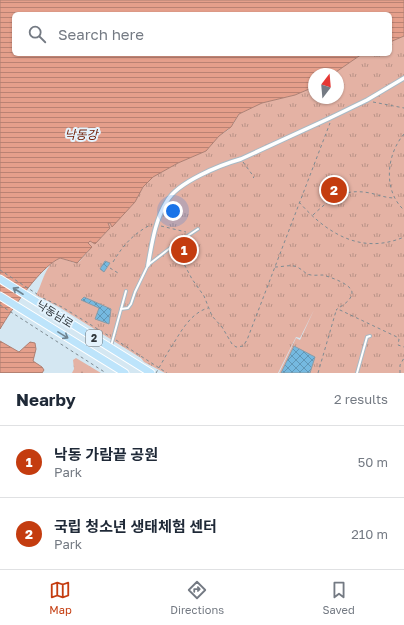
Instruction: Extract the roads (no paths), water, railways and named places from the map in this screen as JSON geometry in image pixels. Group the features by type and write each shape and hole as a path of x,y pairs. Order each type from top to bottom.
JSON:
{"main road":[{"name":"낙동남로","path":"0,279 38,299 111,349 151,373"},
{"name":"낙동남로","path":"0,296 125,373"}],"street":[{"path":"148,265 157,223 168,199 180,187 226,164 240,159 367,100 404,78"}],"lane":[{"path":"121,309 128,308 131,304 148,265 198,229"},
{"path":"111,349 126,291"},
{"path":"357,373 367,337 370,336"}],"water":[{"name":"낙동강","path":"0,0 404,0 404,36 392,41 392,12 12,12 12,56 359,56 342,68 308,68 308,90 295,95 262,103 239,114 231,127 219,136 206,151 178,163 153,177 143,187 135,202 112,227 110,223 108,223 110,228 95,244 90,241 88,243 92,247 77,263 60,258 52,263 35,279 0,329"},
{"path":"0,341 19,352 30,342 35,343 36,349 33,361 42,367 44,370 42,373 0,373"}],"place":[{"name":"국립 청소년 생태체험 센터","path":"334,190"},
{"name":"낙동 가람끝 공원","path":"184,250"}]}
